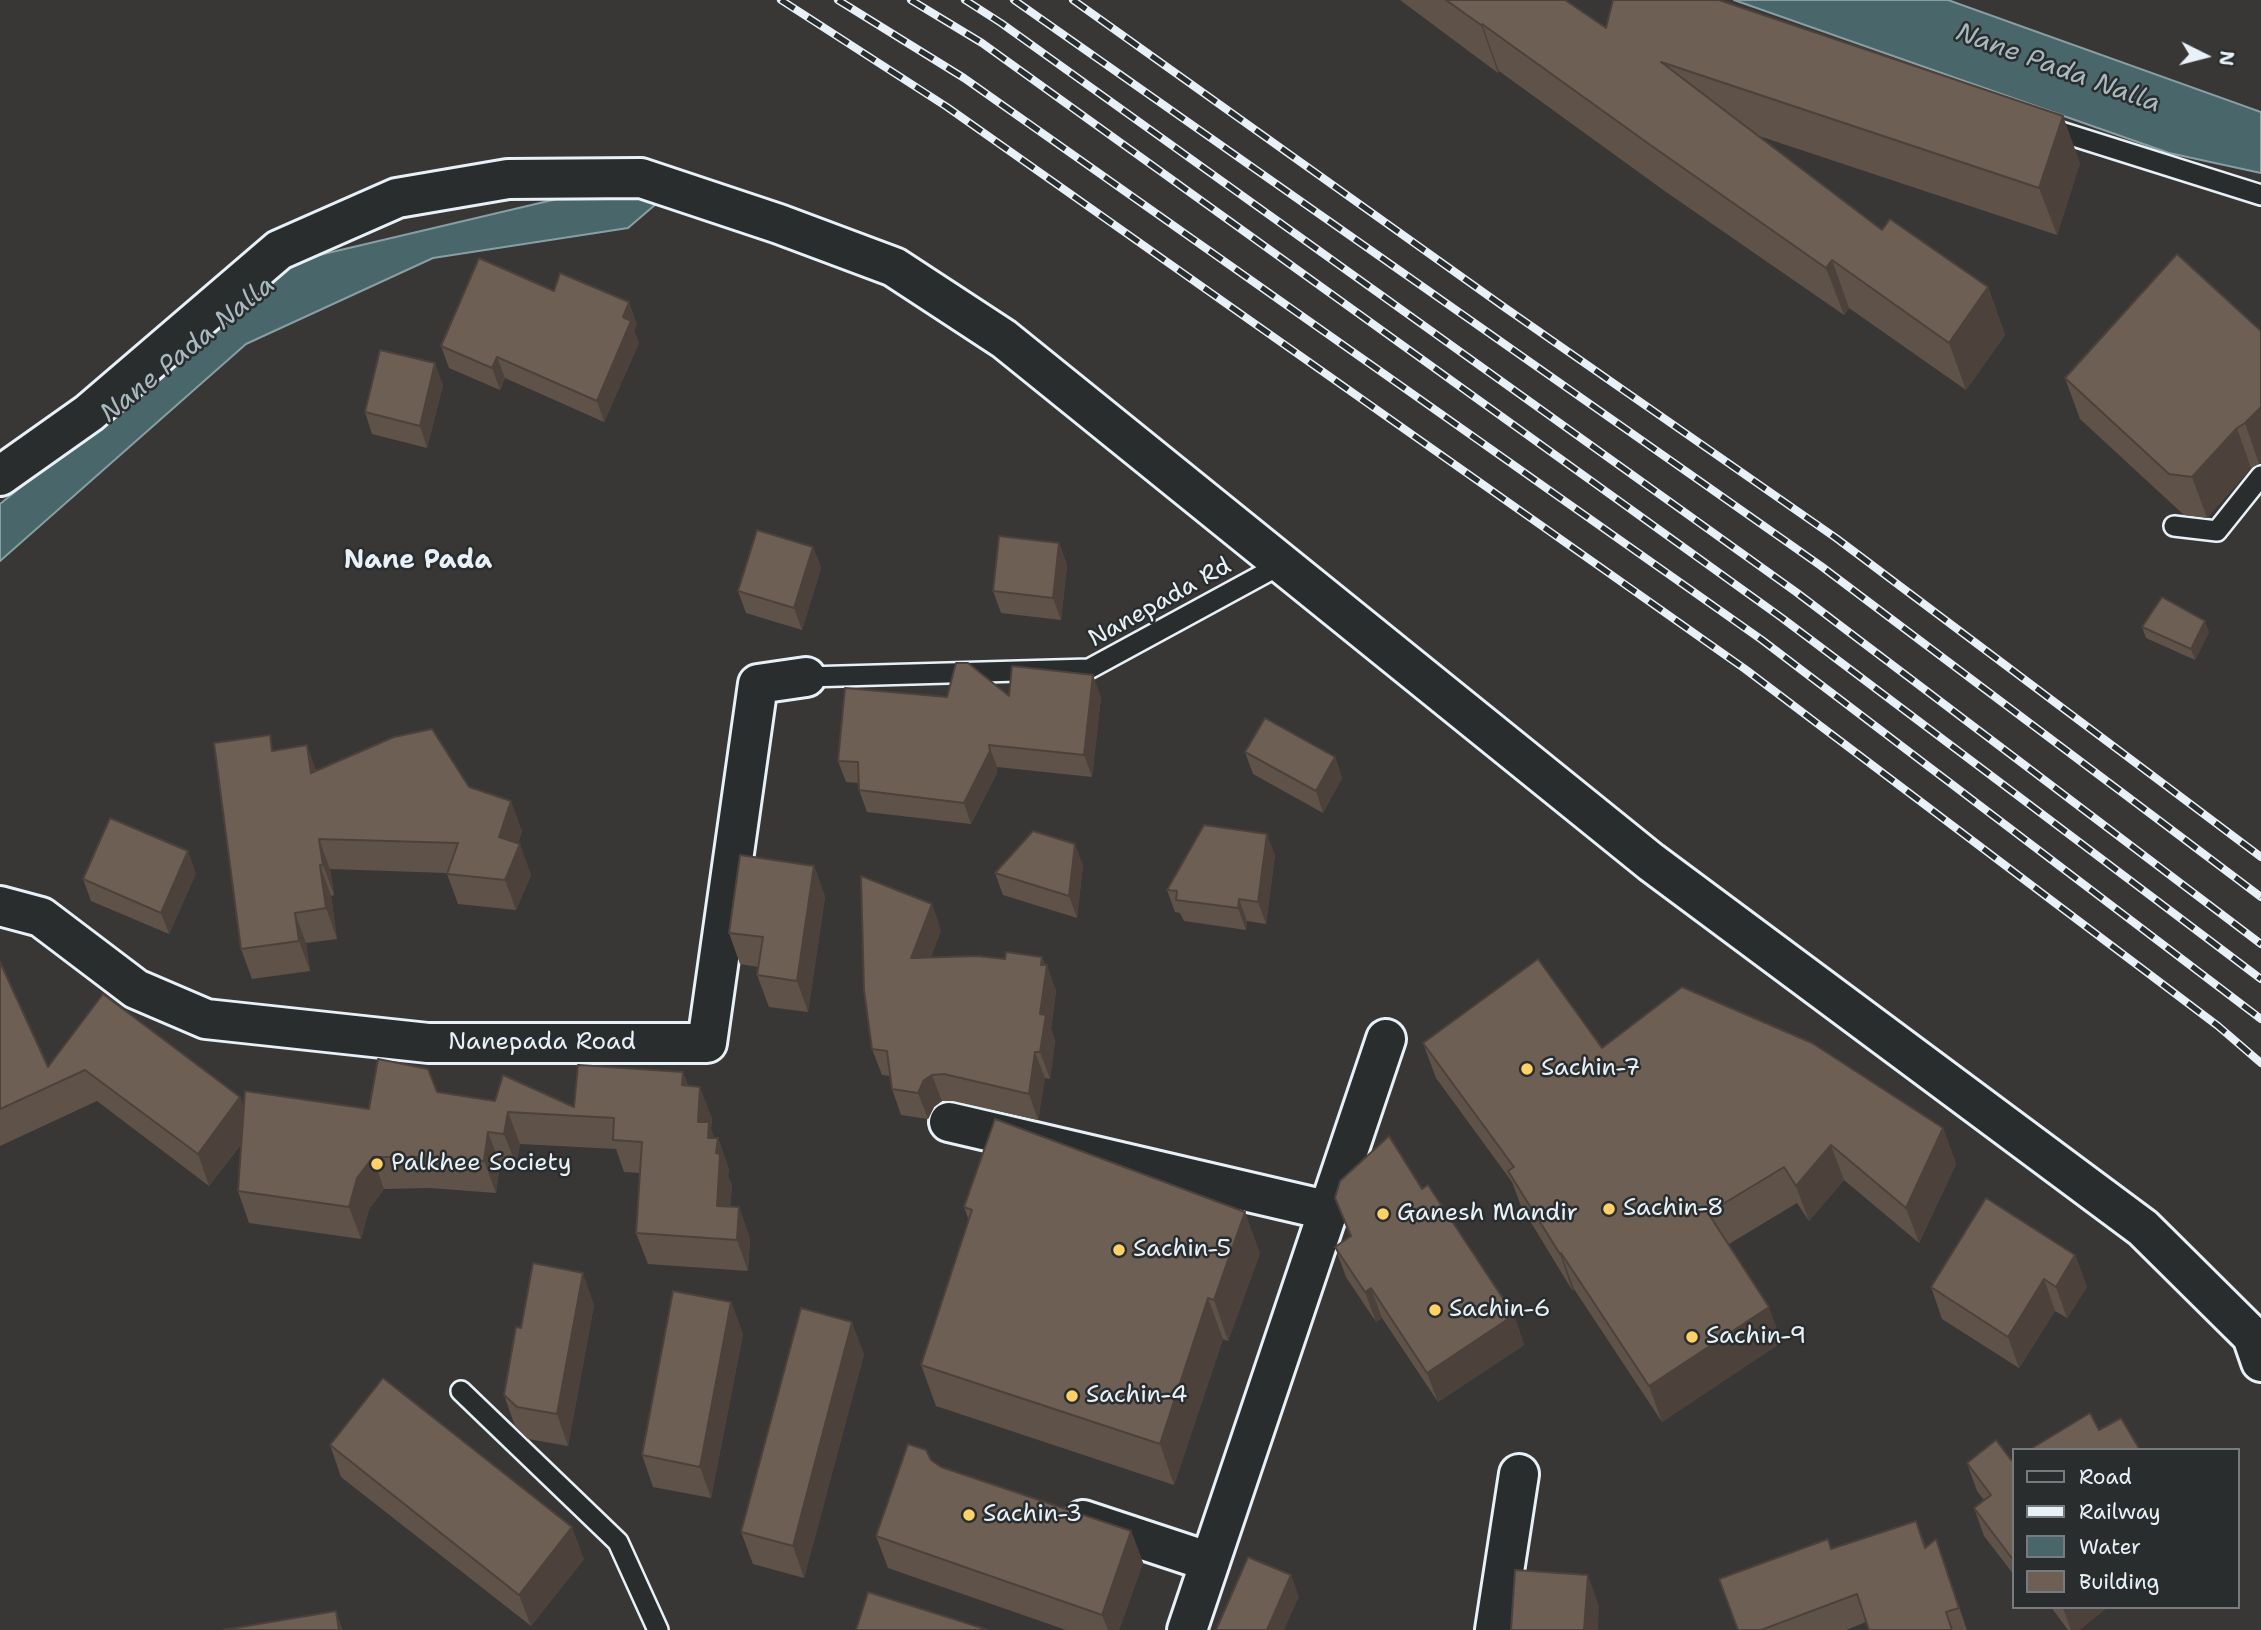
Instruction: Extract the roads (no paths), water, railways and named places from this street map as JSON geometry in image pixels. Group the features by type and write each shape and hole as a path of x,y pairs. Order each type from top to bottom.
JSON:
{"street":[{"path":"0,476 89,413 279,250 397,198 508,179 641,178 779,224 894,267 1004,340 1651,862 2143,1228 2252,1336 2261,1362"},
{"name":"Nanepada Road","path":"0,906 41,917 136,989 206,1019 428,1043 707,1043 758,684 806,677"},
{"path":"1187,1630 1386,1040"},
{"path":"949,1122 1330,1210"},
{"path":"1495,1630 1519,1474"},
{"path":"1051,1509 1210,1562"}],"lane":[{"path":"2028,121 2261,195"},
{"path":"2174,526 2217,531 2261,476"},
{"name":"Nanepada Rd","path":"806,677 1089,669 1282,564"},
{"path":"461,1391 618,1542 658,1630"}],"water":[{"name":"Nane Pada Nalla","path":"1734,0 1948,0 2261,112 2261,173 2169,153"},
{"path":"612,186 656,204 628,228 433,258 246,344 0,561 0,504 298,260"}],"railway":[{"path":"781,0 947,107 1745,669 2218,1026 2261,1063"},
{"path":"838,0 964,78 1762,640 2261,1019"},
{"path":"911,0 982,43 1782,618 2261,979"},
{"path":"965,0 1001,23 1796,592 2261,944"},
{"path":"1014,0 1821,566 2261,897"},
{"path":"1073,0 1504,307 1836,538 2261,857"}],"place":[{"name":"Sachin-7","path":"1527,1069"},
{"name":"Palkhee Society","path":"377,1164"},
{"name":"Sachin-8","path":"1609,1209"},
{"name":"Ganesh Mandir","path":"1383,1214"},
{"name":"Sachin-5","path":"1119,1250"},
{"name":"Sachin-6","path":"1435,1310"},
{"name":"Sachin-9","path":"1692,1337"},
{"name":"Sachin-4","path":"1072,1396"},
{"name":"Sachin-3","path":"969,1515"}],"district":[{"name":"Nane Pada","path":"418,561"}]}
